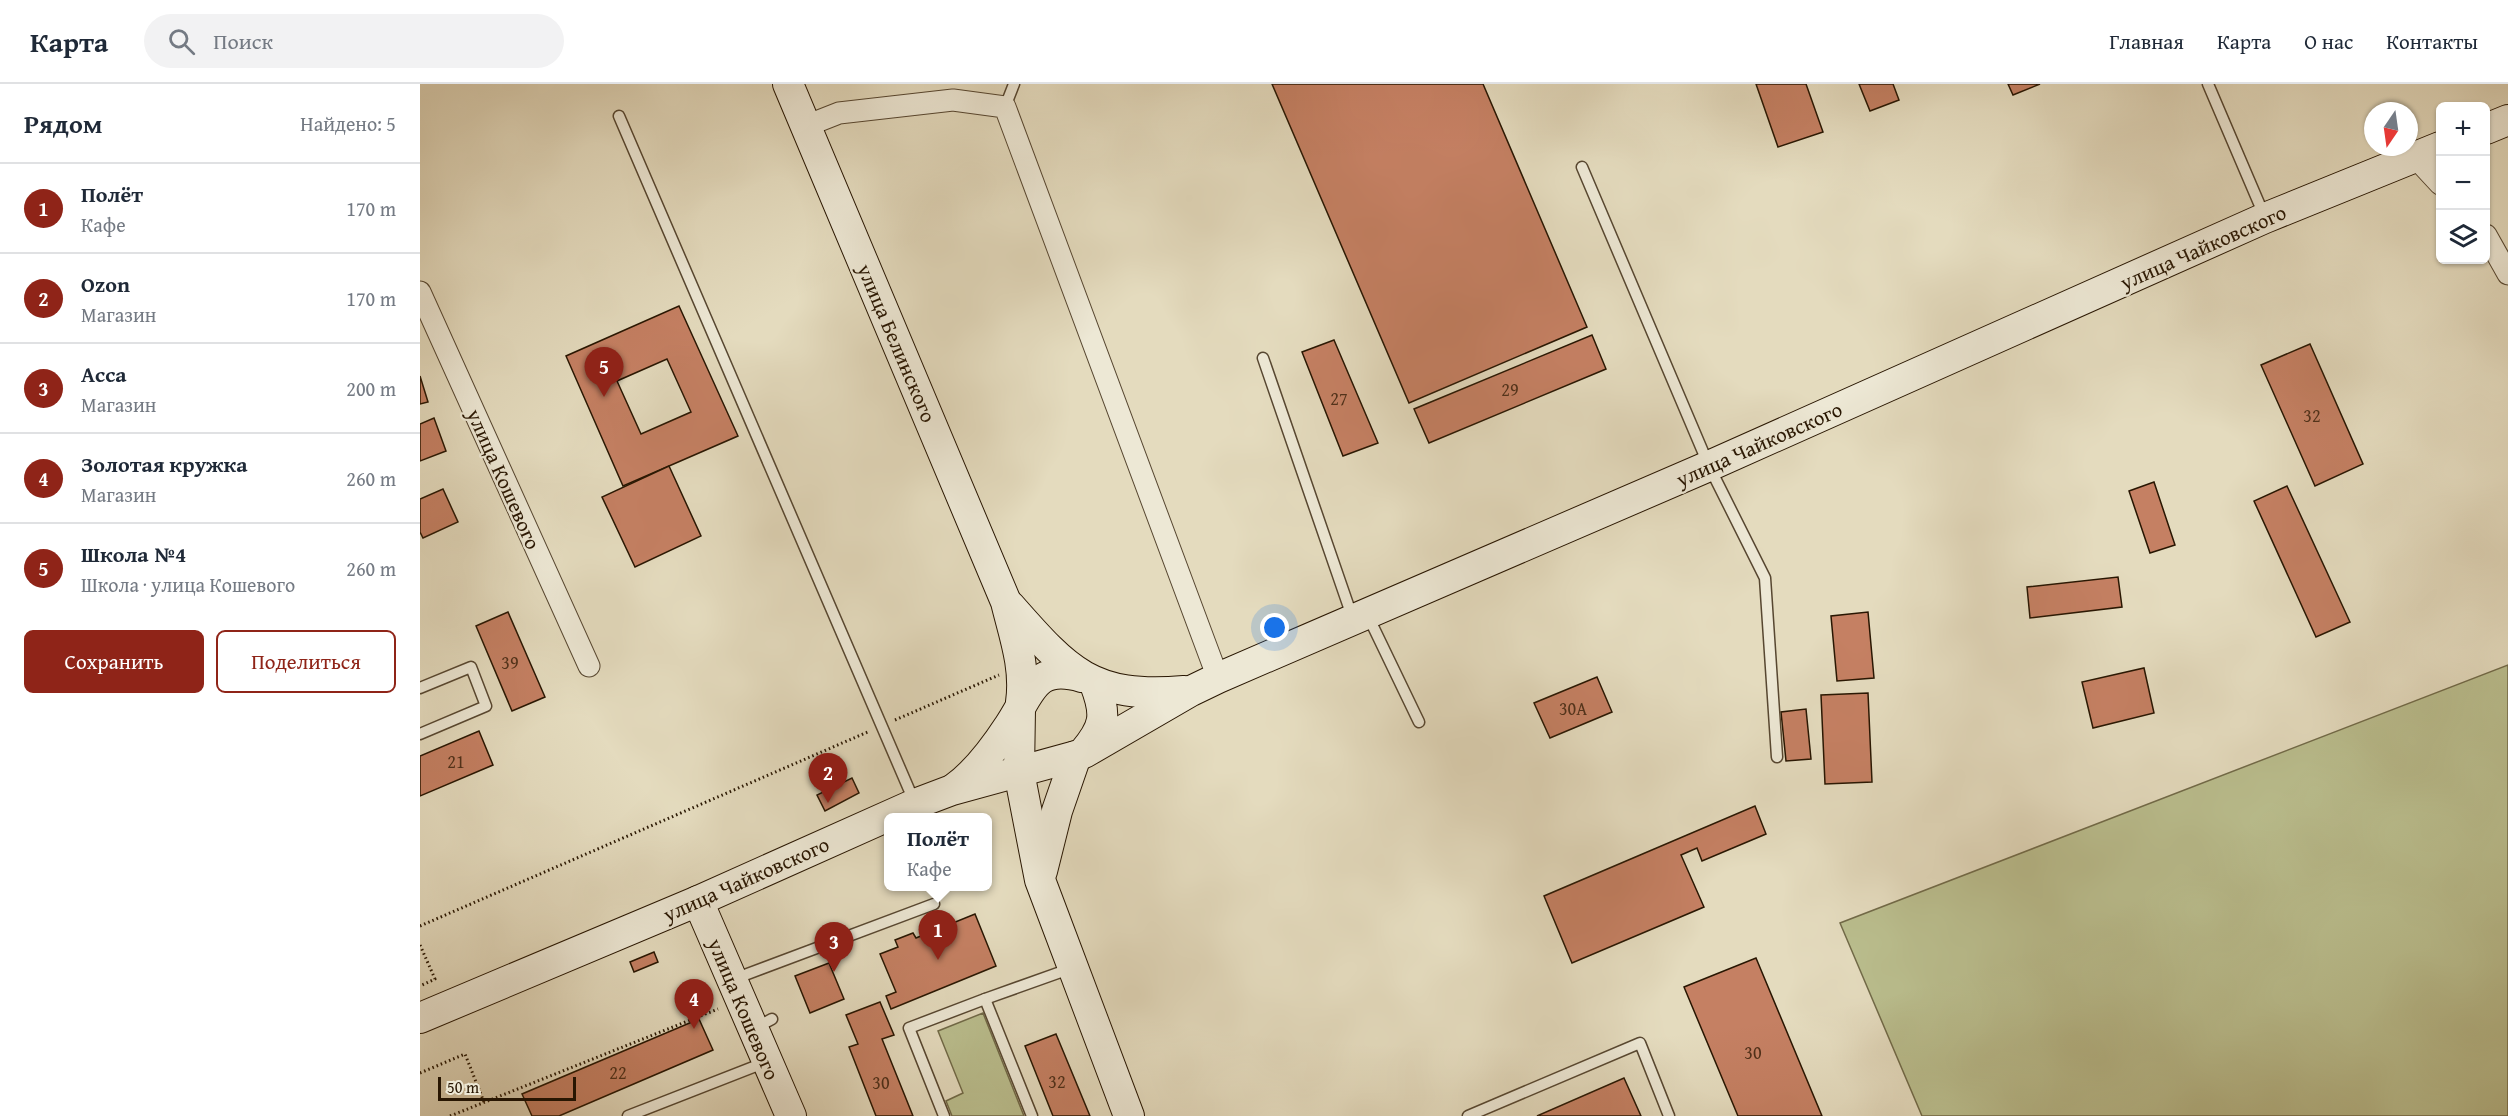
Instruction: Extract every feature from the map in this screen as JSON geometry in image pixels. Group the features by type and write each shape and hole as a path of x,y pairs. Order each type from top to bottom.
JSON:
{"main road":[{"name":"улица Белинского","path":"788,84 1006,602"},
{"path":"2490,127 2508,120"},
{"name":"улица Чайковского","path":"895,813 952,790 1080,754 1218,678 1709,466 2265,218 2428,152"},
{"path":"1006,602 1022,665 1019,772 1040,880 1129,1116"},
{"path":"1006,602 1054,653 1089,680 1104,712 1102,726 1080,754 1057,811 1040,880"},
{"path":"952,790 971,776 1033,684 1044,677 1057,673 1089,680 1122,692 1191,691"},
{"path":"1020,706 1027,735 1036,746 1047,752 1080,754"},
{"name":"улица Чайковского","path":"420,1018 698,901 884,818"},
{"name":"улица Кошевого","path":"698,901 735,990 762,1024 766,1062 791,1116"}],"street":[{"path":"806,126 839,113 953,100 1005,107 1218,678"},
{"path":"2428,152 2436,173"},
{"path":"2490,242 2508,274"},
{"name":"улица Кошевого","path":"420,292 589,666"}],"lane":[{"path":"1005,107 1014,84"},
{"path":"2208,84 2265,218"},
{"path":"619,116 915,804"},
{"path":"1582,167 1709,466 1765,578 1777,757"},
{"path":"1263,358 1360,616 1419,722"},
{"path":"420,688 471,667 486,706 420,734"},
{"path":"735,990 934,904"},
{"path":"944,1116 909,1028 1073,968"},
{"path":"985,999 1032,1116"},
{"path":"1468,1116 1640,1043 1669,1116"},
{"path":"628,1116 657,1111 766,1062"}],"path":[{"path":"420,926 1022,665"},
{"path":"420,945 435,979 420,986"},
{"path":"450,1116 735,990"},
{"path":"420,1073 465,1054 484,1102"}],"green space":[{"path":"2508,665 2508,1116 1922,1116 1840,923"},
{"path":"983,1013 1024,1116 952,1116 946,1101 963,1093 938,1031"}],"building":[{"path":"1272,84 1483,84 1587,327 1409,403"},
{"path":"1756,84 1806,84 1823,132 1778,147"},
{"path":"1859,84 1893,84 1899,100 1870,111"},
{"path":"2008,84 2040,84 2013,95"},
{"path":"679,306 738,436 623,486 566,356","holes":["667,359 691,412 641,434 617,381"]},
{"path":"1592,335 1606,369 1429,443 1414,409"},
{"path":"1334,340 1378,443 1343,456 1302,352"},
{"path":"2310,344 2363,464 2315,486 2261,365"},
{"path":"420,376 428,402 420,404"},
{"path":"434,418 446,451 420,461 420,424"},
{"path":"669,466 701,536 635,567 602,497"},
{"path":"2154,482 2175,545 2150,553 2129,491"},
{"path":"2287,486 2350,622 2316,637 2254,501"},
{"path":"443,489 458,522 423,538 420,532 420,499"},
{"path":"2118,577 2122,607 2030,618 2027,587"},
{"path":"508,612 545,697 512,711 476,626"},
{"path":"1868,612 1874,678 1837,681 1831,616"},
{"path":"2144,668 2154,713 2093,728 2082,682"},
{"path":"1597,677 1612,712 1550,738 1534,703"},
{"path":"1868,693 1872,782 1825,784 1821,695"},
{"path":"1806,709 1811,759 1786,761 1781,712"},
{"path":"479,731 493,765 420,796 420,756"},
{"path":"852,778 859,793 825,811 817,795"},
{"path":"1755,806 1766,834 1702,861 1697,848 1681,855 1704,907 1572,963 1544,896"},
{"path":"975,914 996,966 891,1009 886,996 896,992 880,954 898,947 895,940 913,933 916,938"},
{"path":"654,952 658,962 634,972 630,962"},
{"path":"1756,958 1822,1116 1738,1116 1684,987"},
{"path":"829,963 844,999 810,1013 795,976"},
{"path":"880,1002 894,1035 882,1039 913,1116 876,1116 849,1047 858,1044 846,1015"},
{"path":"699,1019 713,1050 559,1116 532,1116 522,1094"},
{"path":"1056,1034 1090,1116 1053,1116 1025,1046"},
{"path":"1624,1078 1641,1116 1537,1116"}],"place":[{"name":"Школа №4","path":"604,397"},
{"name":"Ozon","path":"828,803"},
{"name":"Полёт","path":"938,960"},
{"name":"Acca","path":"834,972"},
{"name":"Золотая кружка","path":"694,1029"}]}
